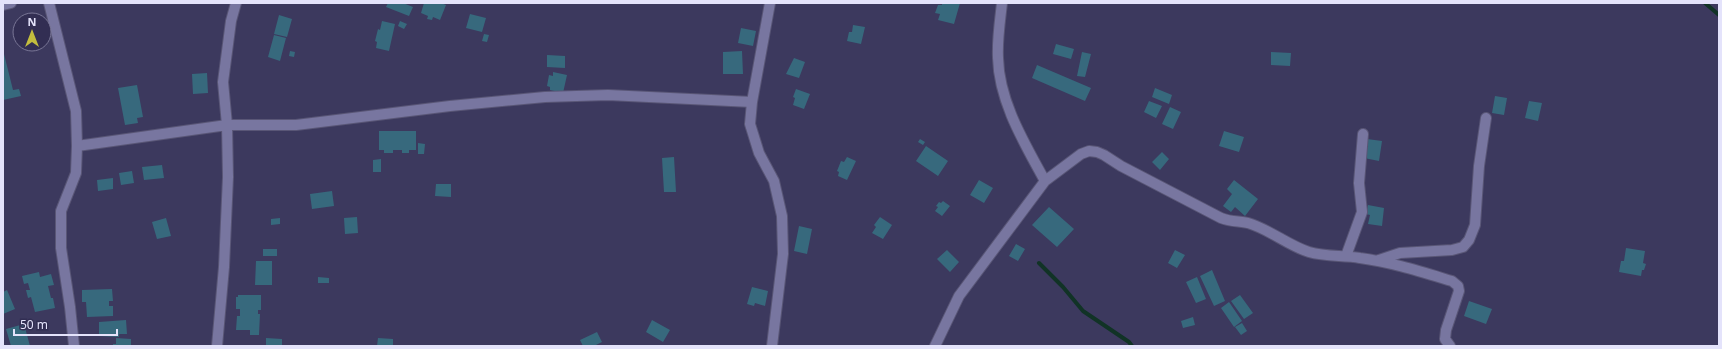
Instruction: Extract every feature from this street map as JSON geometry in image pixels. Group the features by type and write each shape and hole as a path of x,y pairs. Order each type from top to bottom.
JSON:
{"street":[{"path":"3,5 11,3"},
{"path":"49,3 76,111 78,146 76,173 61,211 61,241 74,346"},
{"path":"218,346 224,267 227,192 227,126 223,82 231,22 236,3"},
{"path":"770,3 752,102 750,124 759,154 774,181 782,216 782,254 772,346"},
{"path":"1002,3 998,58 1000,78 1007,103 1029,151 1046,181"},
{"path":"78,146 227,126 296,125 450,106 545,97 608,94 752,102"},
{"path":"1377,261 1400,253 1452,250 1463,247 1469,240 1475,225 1479,166 1486,118"},
{"path":"1346,256 1362,212 1359,183 1363,134"},
{"path":"935,346 959,296 1046,181 1081,154 1089,151 1097,152 1221,218 1232,222 1247,223 1273,234 1307,252 1327,256 1346,256 1377,261 1452,281 1458,286 1459,290 1446,330 1445,339 1450,346"}],"building":[{"path":"388,3 403,3 413,7 409,16 386,7"},
{"path":"424,3 441,3 446,5 440,20 433,17 432,20 427,19 428,16 421,13"},
{"path":"942,3 960,3 954,24 938,20 940,14 935,13 938,5 942,5"},
{"path":"470,14 486,18 482,32 466,28"},
{"path":"279,15 292,19 287,37 274,34"},
{"path":"382,21 395,24 389,51 376,48 377,42 375,41"},
{"path":"400,21 407,24 404,29 398,26"},
{"path":"853,25 865,27 861,44 847,41 849,32 852,32"},
{"path":"741,28 756,31 753,46 738,43"},
{"path":"484,34 489,35 487,42 482,41"},
{"path":"274,35 286,38 280,61 268,57"},
{"path":"1056,44 1074,49 1071,59 1053,54"},
{"path":"290,51 295,52 294,57 289,56"},
{"path":"742,51 743,74 723,74 723,52"},
{"path":"1082,52 1091,54 1085,77 1077,76"},
{"path":"1271,52 1291,53 1290,66 1271,65"},
{"path":"4,54 13,90 19,89 21,96 3,100"},
{"path":"547,55 565,56 565,68 547,67"},
{"path":"794,58 805,62 799,78 786,74"},
{"path":"1037,65 1091,88 1085,101 1032,78"},
{"path":"553,72 567,75 563,93 550,90 550,87 547,86 549,75 553,76"},
{"path":"207,73 208,93 193,94 192,74"},
{"path":"137,85 143,117 137,118 138,123 125,125 118,88"},
{"path":"1155,88 1172,95 1169,104 1152,97"},
{"path":"796,89 810,94 804,109 793,105 795,98 793,97"},
{"path":"1495,96 1507,98 1504,115 1492,113"},
{"path":"1149,101 1162,106 1156,118 1144,112"},
{"path":"1529,101 1542,103 1538,121 1525,118"},
{"path":"1170,107 1181,112 1173,129 1162,124"},
{"path":"379,131 416,131 416,150 409,150 409,153 402,153 402,150 393,150 393,153 384,153 384,150 379,150"},
{"path":"1224,131 1244,137 1239,152 1219,146"},
{"path":"920,139 925,142 923,145 918,142"},
{"path":"1367,139 1382,141 1379,161 1364,158"},
{"path":"418,143 425,144 424,154 418,154"},
{"path":"926,146 948,161 938,176 916,161"},
{"path":"1162,152 1169,159 1160,170 1152,162"},
{"path":"674,157 676,192 664,192 662,158"},
{"path":"847,157 856,161 847,180 838,176 839,172 837,171 841,161 844,162"},
{"path":"381,159 381,172 373,172 373,160"},
{"path":"162,165 164,178 144,180 142,167"},
{"path":"132,171 134,183 121,185 119,173"},
{"path":"113,178 113,189 98,191 97,180"},
{"path":"979,180 993,188 984,203 970,195"},
{"path":"1234,180 1258,199 1245,216 1235,207 1231,212 1223,206 1232,194 1227,189"},
{"path":"436,184 451,184 451,197 435,196"},
{"path":"332,191 334,206 312,209 310,194"},
{"path":"943,201 950,206 942,216 935,211 939,202 941,203"},
{"path":"1368,205 1384,208 1382,226 1368,224 1370,215 1366,214"},
{"path":"1049,207 1074,229 1057,247 1032,225"},
{"path":"357,217 358,233 345,234 344,218"},
{"path":"880,217 892,225 883,239 872,233 876,227 874,225"},
{"path":"166,218 171,236 157,239 152,222"},
{"path":"280,218 280,224 271,225 271,219"},
{"path":"799,226 812,229 807,254 794,251"},
{"path":"1016,244 1025,249 1018,261 1009,256"},
{"path":"1626,248 1645,251 1643,263 1646,264 1644,270 1642,270 1641,276 1619,272 1621,261 1624,261"},
{"path":"263,249 277,249 277,256 263,256"},
{"path":"947,250 959,262 950,272 937,259"},
{"path":"1175,250 1185,255 1177,268 1168,263"},
{"path":"256,261 272,261 272,285 255,285"},
{"path":"1212,270 1225,301 1214,306 1200,276"},
{"path":"39,272 40,277 51,274 54,285 48,286 55,308 35,312 31,297 28,298 26,290 30,290 28,283 24,284 22,276"},
{"path":"318,277 329,278 329,283 318,283"},
{"path":"1197,277 1206,299 1196,303 1186,282"},
{"path":"752,287 768,291 765,306 755,303 754,306 747,304"},
{"path":"112,289 113,301 109,301 109,306 113,306 113,316 87,317 86,302 82,302 82,290"},
{"path":"7,290 15,309 3,314 3,292"},
{"path":"238,295 261,295 261,310 258,310 258,314 260,314 259,335 250,335 250,330 236,330 237,316 240,316 240,309 236,309 236,297 238,297"},
{"path":"1240,295 1253,313 1244,319 1231,301"},
{"path":"1469,301 1492,309 1486,324 1464,316"},
{"path":"1229,302 1242,321 1234,327 1221,308"},
{"path":"1193,317 1195,325 1183,328 1181,321"},
{"path":"126,320 127,334 119,334 119,337 99,336 99,322"},
{"path":"652,320 670,330 663,342 646,332"},
{"path":"1242,323 1247,331 1241,335 1235,327"},
{"path":"24,324 30,346 11,346 6,329"},
{"path":"597,332 602,342 594,346 583,346 580,340"},
{"path":"116,338 131,339 131,346 113,346 113,344 116,344"},
{"path":"266,338 282,339 282,346 266,346"},
{"path":"378,338 393,339 393,346 377,346"}],"waterway":[{"path":"1705,3 1719,15"},
{"path":"1039,263 1063,287 1083,311 1129,342 1132,346"}]}
